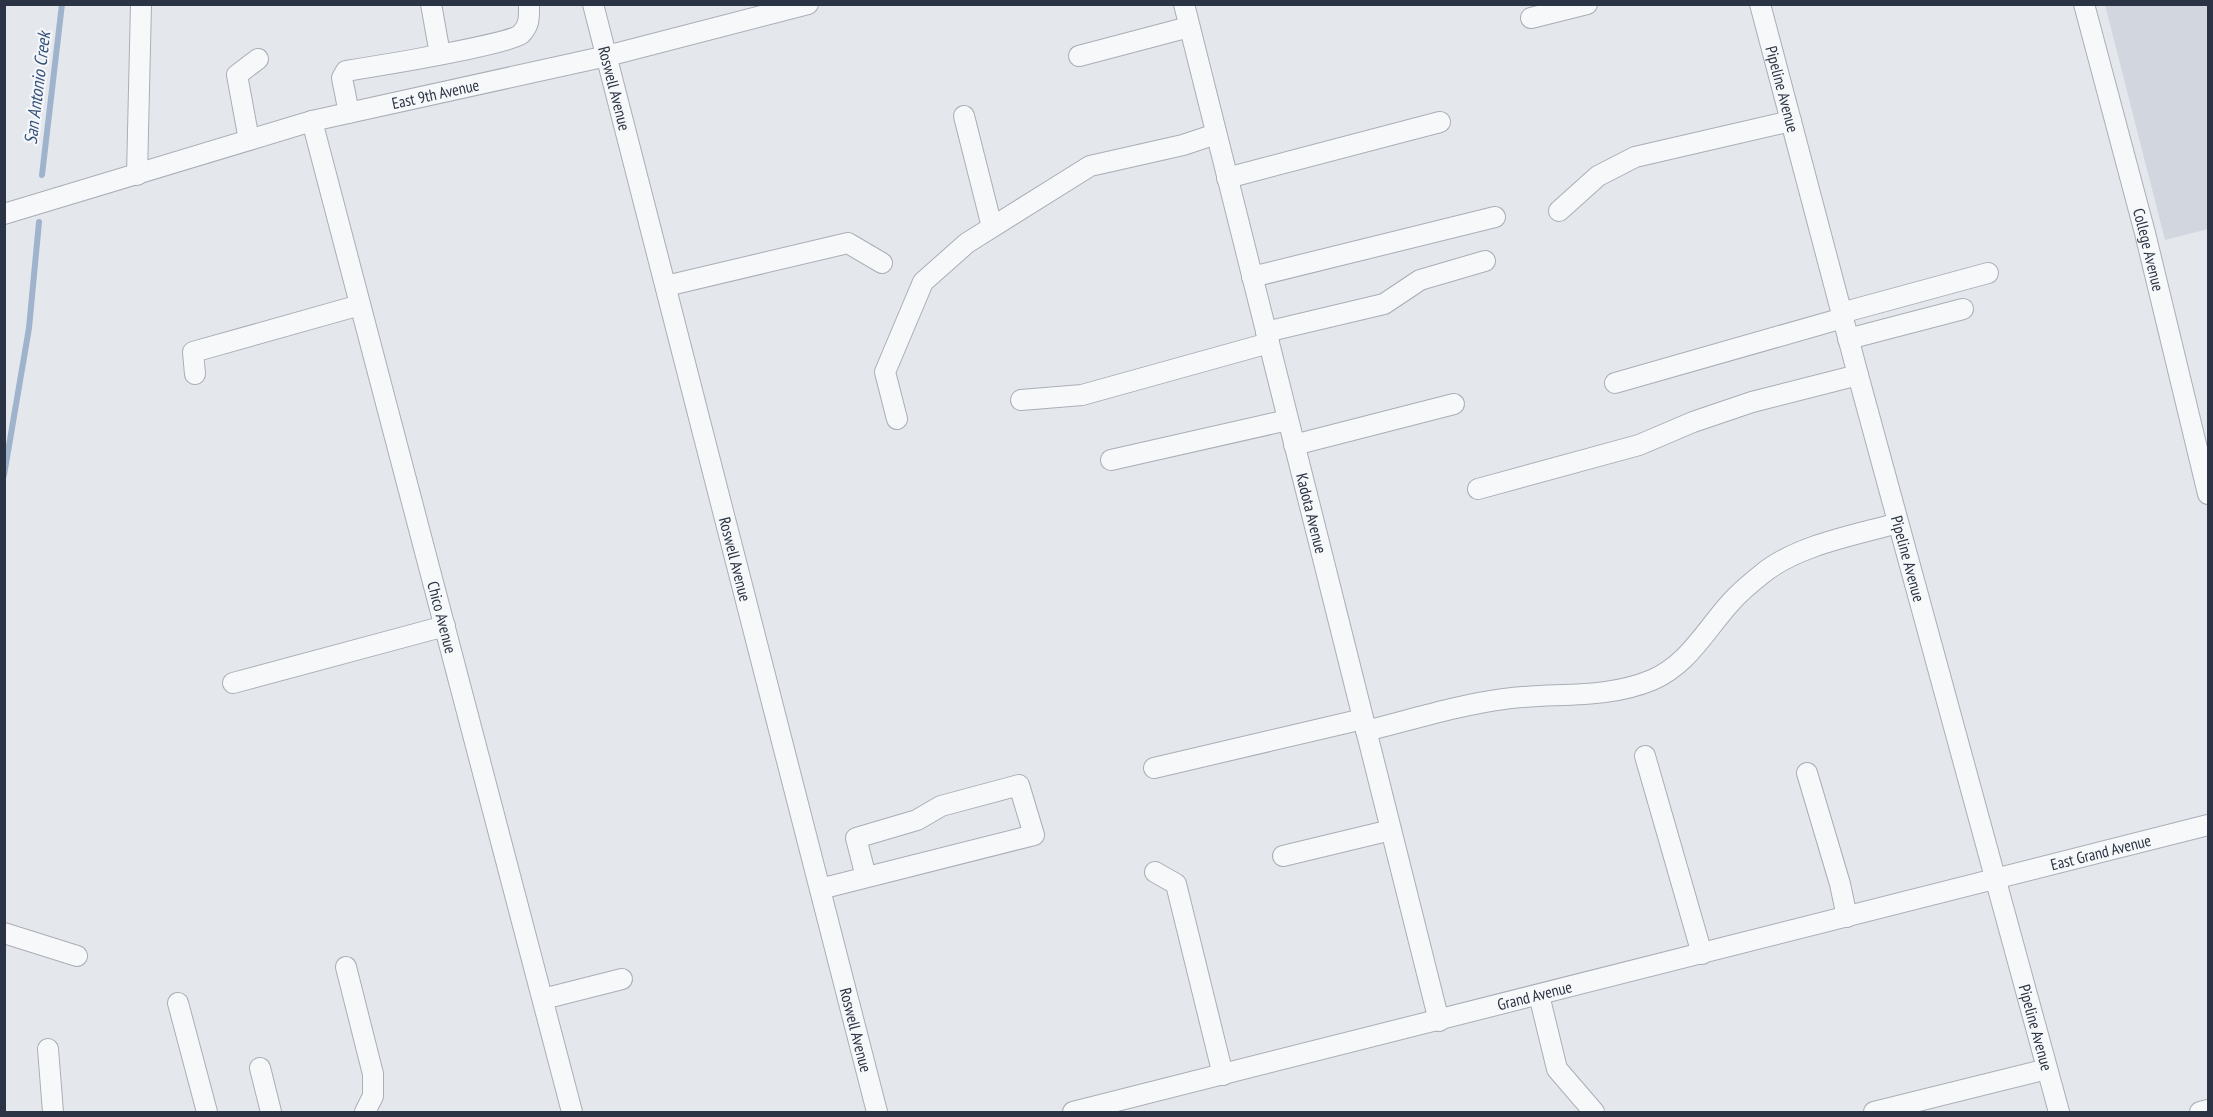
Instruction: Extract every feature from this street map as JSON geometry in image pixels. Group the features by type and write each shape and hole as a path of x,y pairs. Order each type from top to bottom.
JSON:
{"street":[{"path":"137,175 141,4"},
{"path":"431,4 440,54"},
{"path":"349,113 342,78 346,71 440,54 519,36 529,24 529,4"},
{"name":"Roswell Avenue","path":"593,4 877,1113"},
{"name":"East 9th Avenue","path":"5,211 66,196 312,121 607,56 808,4"},
{"name":"Kadota Avenue","path":"1184,4 1439,1021"},
{"path":"1531,18 1587,4"},
{"name":"Pipeline Avenue","path":"1760,4 1848,339 2059,1113"},
{"name":"College Avenue","path":"2084,4 2145,233 2208,494"},
{"path":"1079,56 1189,27"},
{"path":"249,140 237,75 258,59"},
{"path":"964,116 992,227"},
{"name":"Chico Avenue","path":"312,121 573,1113"},
{"path":"1559,211 1598,176 1635,157 1791,121"},
{"path":"1227,178 1440,122"},
{"path":"897,419 885,372 923,282 967,243 1090,166 1183,145 1216,134"},
{"path":"1252,277 1495,217"},
{"path":"666,286 848,243 882,263"},
{"path":"1021,399 1082,395 1384,304 1420,280 1485,261"},
{"path":"1615,384 1988,273"},
{"path":"195,374 193,352 360,305"},
{"path":"1848,339 1964,309"},
{"path":"1478,489 1639,445 1693,422 1752,402 1858,375"},
{"path":"1294,445 1454,404"},
{"path":"1111,460 1288,420"},
{"path":"1154,768 1501,699 1534,695 1583,696 1651,680 1674,669 1732,600 1765,572 1808,549 1898,523"},
{"path":"233,683 445,626"},
{"path":"1645,756 1702,954"},
{"path":"1807,773 1840,884 1847,917"},
{"path":"820,889 1034,834 1019,785 941,806 917,820 856,838 866,877"},
{"name":"East Grand Avenue","path":"1995,880 2208,825"},
{"path":"1283,856 1391,830"},
{"path":"1155,872 1176,884 1223,1075"},
{"name":"Grand Avenue","path":"1073,1113 1995,880"},
{"path":"4,933 77,956"},
{"path":"345,966 373,1074 373,1096 365,1113"},
{"path":"543,999 622,980"},
{"path":"1539,995 1557,1069 1594,1113"},
{"path":"178,1003 207,1113"},
{"path":"48,1049 52,1113"},
{"path":"260,1068 271,1113"},
{"path":"1874,1113 2047,1069"},
{"path":"2200,1113 2208,1110"}],"shaded area":[{"path":"2105,5 2208,5 2208,229 2165,240"}],"waterway":[{"name":"San Antonio Creek","path":"42,175 62,4"},
{"name":"San Antonio Creek","path":"4,475 29,328 39,222"}]}
